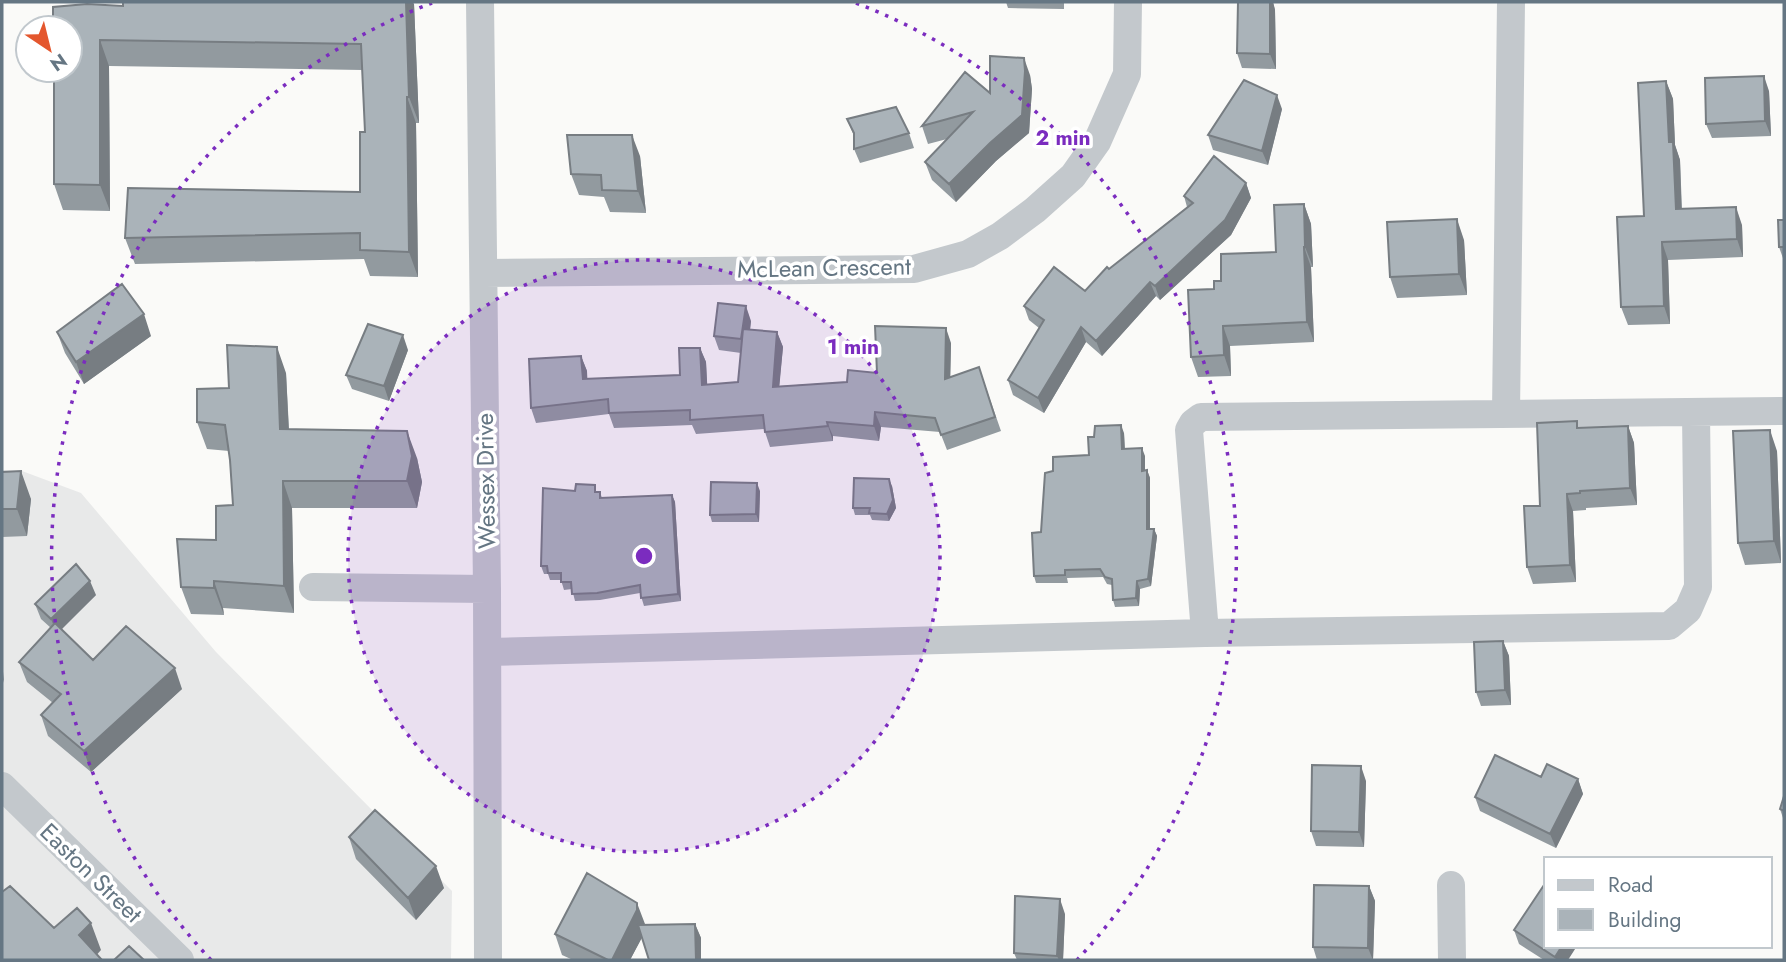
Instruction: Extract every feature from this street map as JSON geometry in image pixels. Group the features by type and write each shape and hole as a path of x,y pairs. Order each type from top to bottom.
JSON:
{"street":[{"name":"Wessex Drive","path":"480,2 488,652 488,960"},
{"name":"McLean Crescent","path":"484,273 914,269 968,254 1000,236 1035,211 1073,176 1097,142 1127,74 1128,2"},
{"path":"1506,413 1511,2"},
{"path":"1205,633 1189,430 1201,417 1784,411"},
{"path":"488,652 1205,633 1669,626 1688,610 1698,587 1696,412"},
{"path":"313,587 487,589"},
{"name":"Easton Street","path":"2,786 180,960"},
{"path":"1451,885 1452,960"}],"shaded area":[{"path":"2,470 22,471 81,493 216,652 452,891 451,960 2,960"}],"building":[{"path":"123,2 406,2 409,252 360,250 360,233 125,238 128,188 360,192 360,132 365,132 361,44 100,40 100,185 54,184 54,84 84,84 84,14 53,14 53,7 87,4 123,6"},
{"path":"1238,2 1270,2 1270,54 1237,53"},
{"path":"990,56 1024,58 1022,115 949,184 925,162 973,112 922,126 965,72 990,93"},
{"path":"1764,76 1765,121 1706,124 1705,78"},
{"path":"1244,80 1277,95 1262,151 1208,135"},
{"path":"1666,81 1669,142 1673,142 1676,209 1736,207 1737,239 1662,242 1664,306 1621,307 1617,217 1644,216 1638,83"},
{"path":"896,107 909,133 854,149 854,133 847,119"},
{"path":"567,135 632,135 638,191 602,190 601,175 571,174"},
{"path":"1214,156 1246,183 1225,220 1155,286 1150,282 1096,341 1081,327 1038,398 1008,380 1044,320 1024,306 1054,267 1085,291 1107,267 1109,269 1193,203 1184,196"},
{"path":"1304,204 1307,322 1223,326 1224,355 1191,357 1188,290 1214,289 1214,281 1221,281 1221,254 1276,252 1274,205"},
{"path":"1457,219 1459,274 1390,277 1387,222"},
{"path":"1778,220 1784,220 1784,247 1779,247"},
{"path":"122,284 144,314 76,362 57,332"},
{"path":"718,303 746,306 741,339 714,336"},
{"path":"368,324 403,335 384,386 346,375"},
{"path":"875,326 946,328 945,379 979,367 995,417 941,435 935,418 875,412 874,426 827,422 828,426 765,432 763,415 690,420 690,410 609,413 608,399 531,408 529,359 581,356 583,379 680,375 679,348 700,348 702,385 738,382 743,329 777,332 773,387 847,382 848,370 877,373"},
{"path":"227,345 277,347 280,429 407,431 412,456 407,481 283,481 284,586 214,581 214,588 181,587 177,539 216,540 216,506 233,505 225,425 197,422 197,389 229,388"},
{"path":"1577,421 1577,428 1628,426 1630,488 1567,494 1570,565 1527,567 1524,506 1540,506 1537,423"},
{"path":"1121,425 1122,449 1142,448 1142,471 1147,470 1147,529 1154,529 1148,579 1137,581 1136,598 1113,600 1112,579 1105,577 1100,569 1065,570 1065,575 1034,576 1032,533 1041,532 1045,473 1053,471 1053,457 1089,455 1088,437 1094,437 1095,426"},
{"path":"1770,430 1774,541 1738,543 1733,431"},
{"path":"21,471 17,509 2,509 2,472"},
{"path":"854,478 889,479 893,500 887,514 869,513 870,508 853,508"},
{"path":"711,482 757,483 756,514 710,515"},
{"path":"576,484 595,485 595,492 600,492 600,498 672,495 678,594 641,598 640,585 597,593 572,594 571,582 561,582 561,573 548,573 547,566 541,566 543,488 575,491"},
{"path":"76,564 90,581 51,619 35,604"},
{"path":"55,623 93,660 126,626 175,668 84,751 41,715 61,694 19,662"},
{"path":"1503,641 1505,690 1476,692 1474,642"},
{"path":"1495,755 1541,777 1547,764 1578,779 1550,834 1475,797"},
{"path":"1312,765 1361,766 1359,832 1311,831"},
{"path":"375,810 436,866 408,898 349,837"},
{"path":"587,873 637,903 637,910 612,960 555,934"},
{"path":"1314,885 1369,886 1368,948 1313,947"},
{"path":"1544,885 1544,948 1561,948 1555,957 1514,930"},
{"path":"10,886 54,928 77,908 91,923 79,935 102,960 2,960 2,892"},
{"path":"1015,896 1060,899 1057,956 1014,953"},
{"path":"695,924 696,960 649,960 638,925"},
{"path":"129,946 144,960 114,960"}]}
